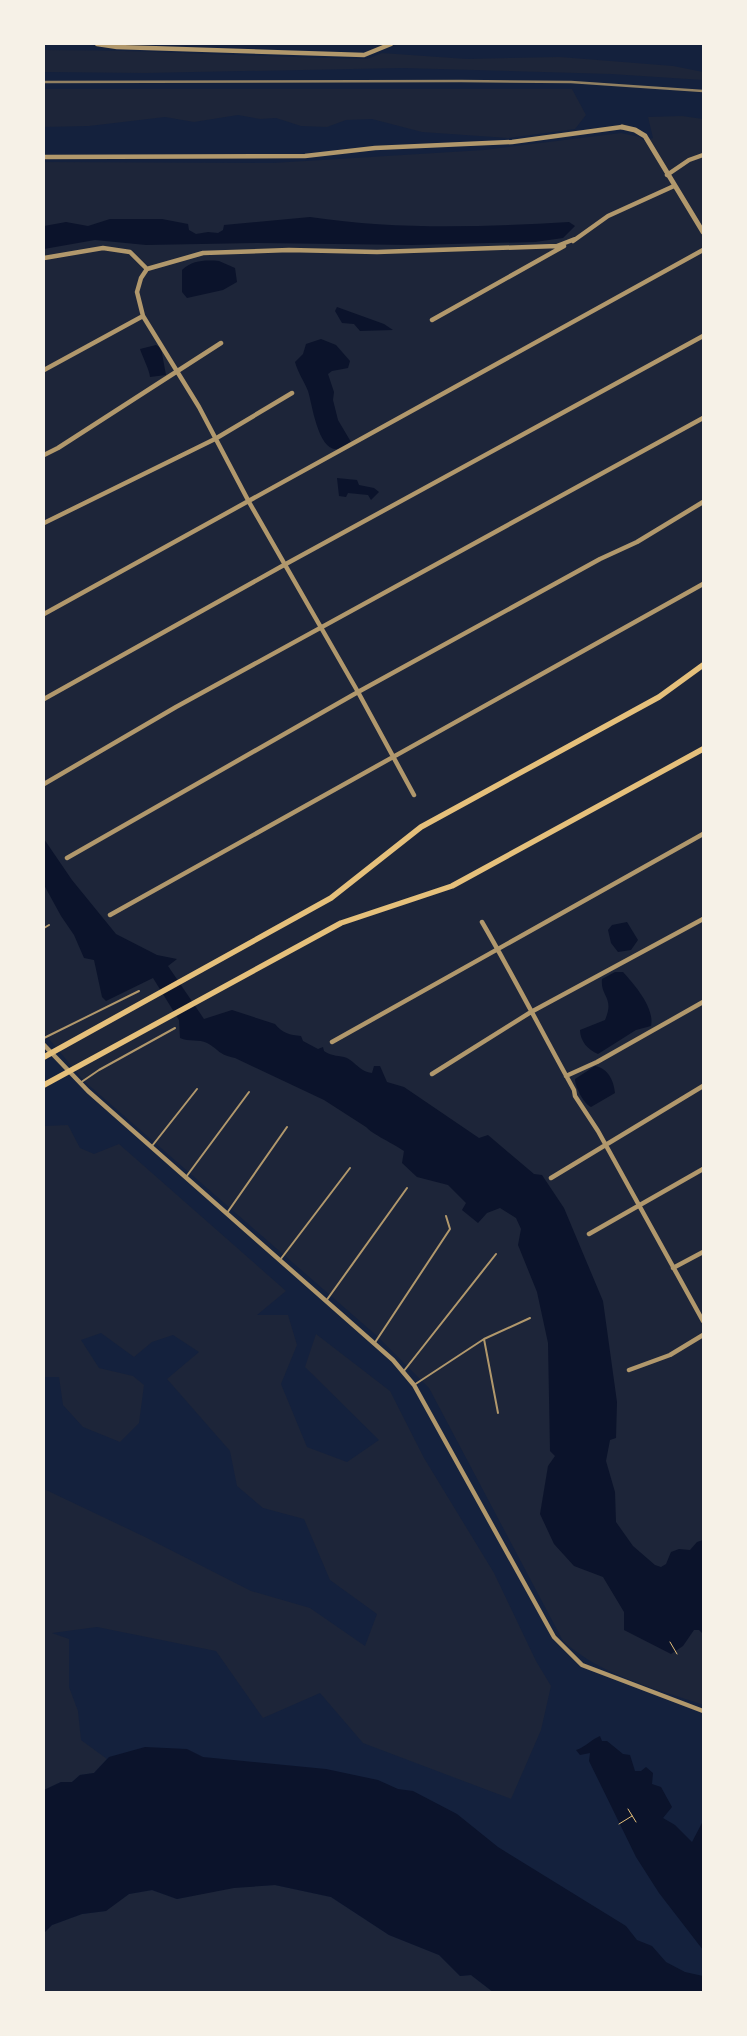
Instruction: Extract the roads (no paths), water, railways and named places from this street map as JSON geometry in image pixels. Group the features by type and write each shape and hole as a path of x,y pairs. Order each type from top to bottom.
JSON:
{"main road":[{"path":"44,1057 332,898 421,826 659,697 703,665"},
{"path":"44,1085 341,923 452,886 703,749"}],"street":[{"path":"97,44 364,55 391,44"},
{"path":"44,157 305,156 375,148 512,142 622,127 635,130 645,136 703,232"},
{"path":"667,175 689,160 703,155"},
{"path":"432,320 575,240 608,216 674,186"},
{"path":"147,269 203,253 289,250 377,252 556,246 575,240"},
{"path":"44,258 103,248 130,252 147,269"},
{"path":"44,614 703,250"},
{"path":"147,269 137,292 142,316 178,370 249,502 320,629 358,692 414,795"},
{"path":"44,370 142,316"},
{"path":"44,699 284,565 703,336"},
{"path":"44,455 58,448 221,343"},
{"path":"44,522 215,439 292,393"},
{"path":"44,784 176,707 703,418"},
{"path":"67,858 358,692 600,559 637,542 703,502"},
{"path":"110,915 703,584"},
{"path":"332,1042 703,834"},
{"path":"432,1074 531,1012 703,919"},
{"path":"482,922 498,948 531,1012 545,1033 551,1052 566,1076 575,1096 594,1123 703,1321"},
{"path":"566,1076 597,1062 703,1002"},
{"path":"44,1045 80,1083 326,1301 403,1372 414,1385 554,1637 582,1665 703,1711"},
{"path":"551,1178 703,1086"},
{"path":"589,1234 703,1169"},
{"path":"673,1268 703,1252"},
{"path":"629,1370 670,1355 703,1335"}],"lane":[{"path":"44,928 49,925"},
{"path":"44,1038 139,991"},
{"path":"80,1083 99,1070 175,1028"},
{"path":"152,1146 197,1089"},
{"path":"186,1177 249,1092"},
{"path":"227,1213 287,1127"},
{"path":"280,1260 350,1168"},
{"path":"326,1301 406,1188"},
{"path":"374,1344 450,1229 446,1216"},
{"path":"403,1372 496,1254"},
{"path":"414,1385 484,1339 530,1318"},
{"path":"484,1339 498,1413"}],"railway":[{"path":"44,82 571,82 703,91"}]}
